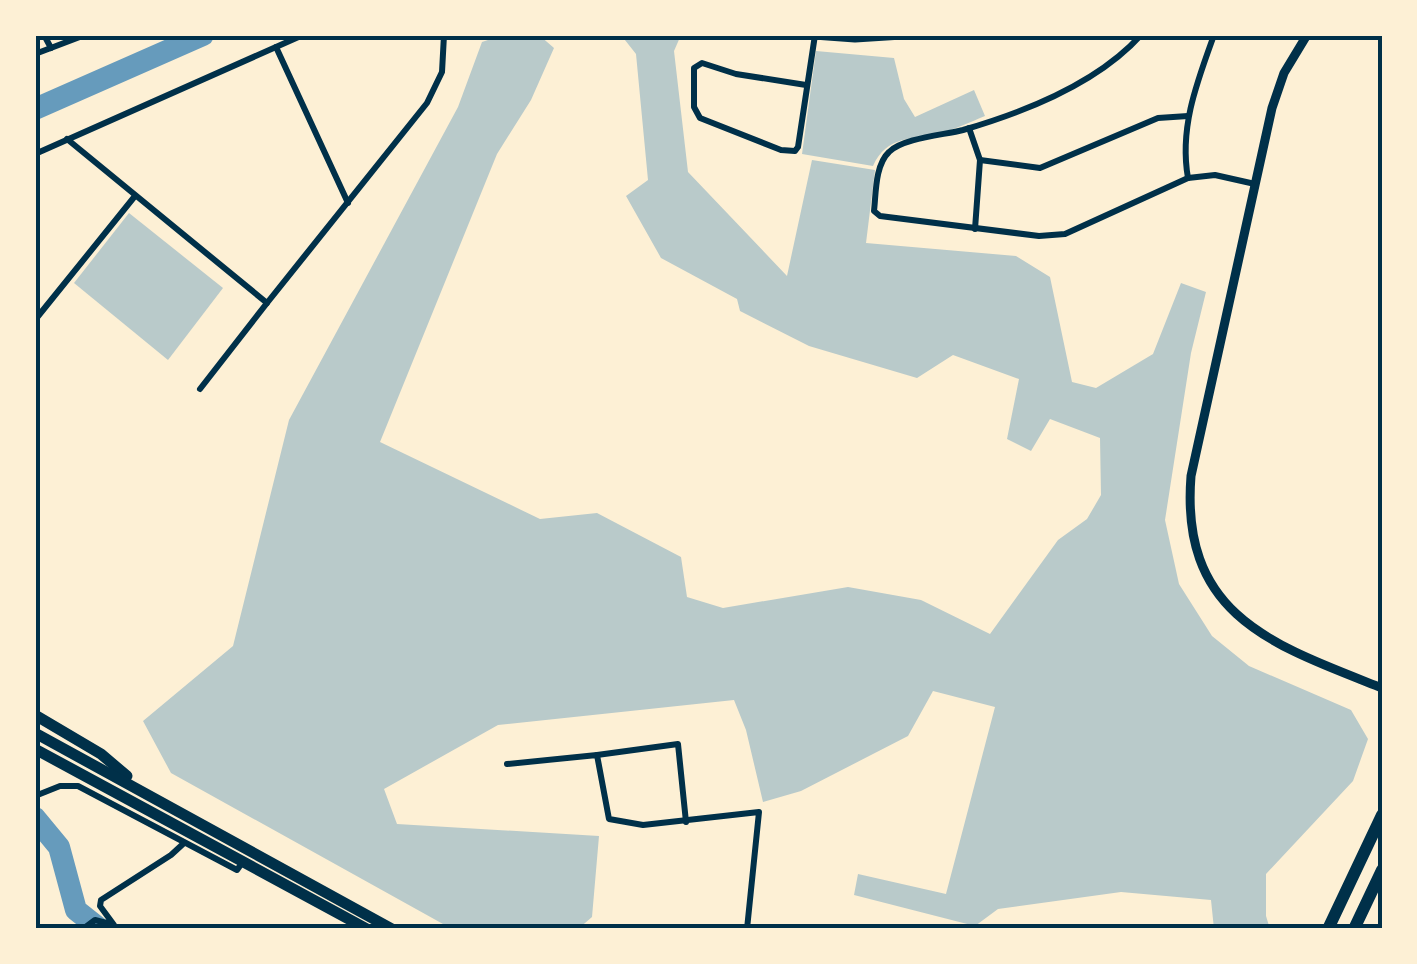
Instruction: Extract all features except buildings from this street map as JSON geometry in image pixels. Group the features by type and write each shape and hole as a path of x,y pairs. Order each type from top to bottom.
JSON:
{"highway":[{"path":"35,715 102,754 147,792"},
{"path":"35,732 392,929"},
{"path":"35,750 368,929"},
{"path":"1328,929 1382,815"},
{"path":"1354,929 1382,870"}],"street":[{"path":"44,35 51,48"},
{"path":"35,54 85,35"},
{"path":"35,154 302,35"},
{"path":"200,389 428,103 442,72 444,35"},
{"path":"806,85 736,74 702,63 694,68 694,108 700,118 781,150 795,151 806,85 814,35 902,35"},
{"path":"1141,35 1108,64 1074,86 969,128 909,142 888,152 881,164 874,212 880,216 1038,236 1065,234 1188,178 1215,176 1256,185"},
{"path":"1188,178 1184,159 1188,116 1214,35"},
{"path":"1306,35 1284,73 1272,108 1191,476 1189,500 1196,545 1215,590 1248,626 1289,651 1382,688"},
{"path":"276,47 348,203"},
{"path":"980,160 1040,168 1158,118 1188,116"},
{"path":"969,128 980,160 975,228"},
{"path":"67,139 267,304"},
{"path":"35,320 134,196"},
{"path":"506,764 678,744 686,822"},
{"path":"597,755 609,819 643,825 759,812 746,929"},
{"path":"35,796 60,786 78,786 237,870 243,862"},
{"path":"88,925 114,925 100,900 183,844"}],"shaded area":[{"path":"503,35 539,35 554,48 531,100 497,154 380,442 540,519 597,513 681,557 687,597 723,608 848,587 921,600 990,634 1058,540 1087,519 1101,495 1100,438 1050,419 1031,451 1007,439 1019,379 953,355 917,378 809,346 740,311 737,299 661,258 626,196 648,180 636,54 621,35 681,35 674,51 688,172 787,276 812,160 875,170 866,243 1016,256 1050,277 1072,382 1096,388 1153,354 1181,283 1206,292 1191,353 1165,520 1179,584 1212,636 1249,666 1351,710 1368,739 1353,781 1266,874 1266,916 1270,929 1214,929 1211,900 1121,892 998,909 975,926 854,895 858,874 946,894 995,707 933,691 908,736 801,791 763,802 746,730 734,700 498,725 384,789 397,824 599,836 592,917 578,929 452,929 171,773 143,721 233,646 289,420 458,107 482,42"},
{"path":"816,51 894,58 904,99 915,117 974,90 985,116 893,144 873,166 802,154"},
{"path":"129,213 223,288 168,360 74,283"}],"waterway":[{"path":"35,109 203,35"},
{"path":"35,818 59,847 76,910 100,929"}]}
